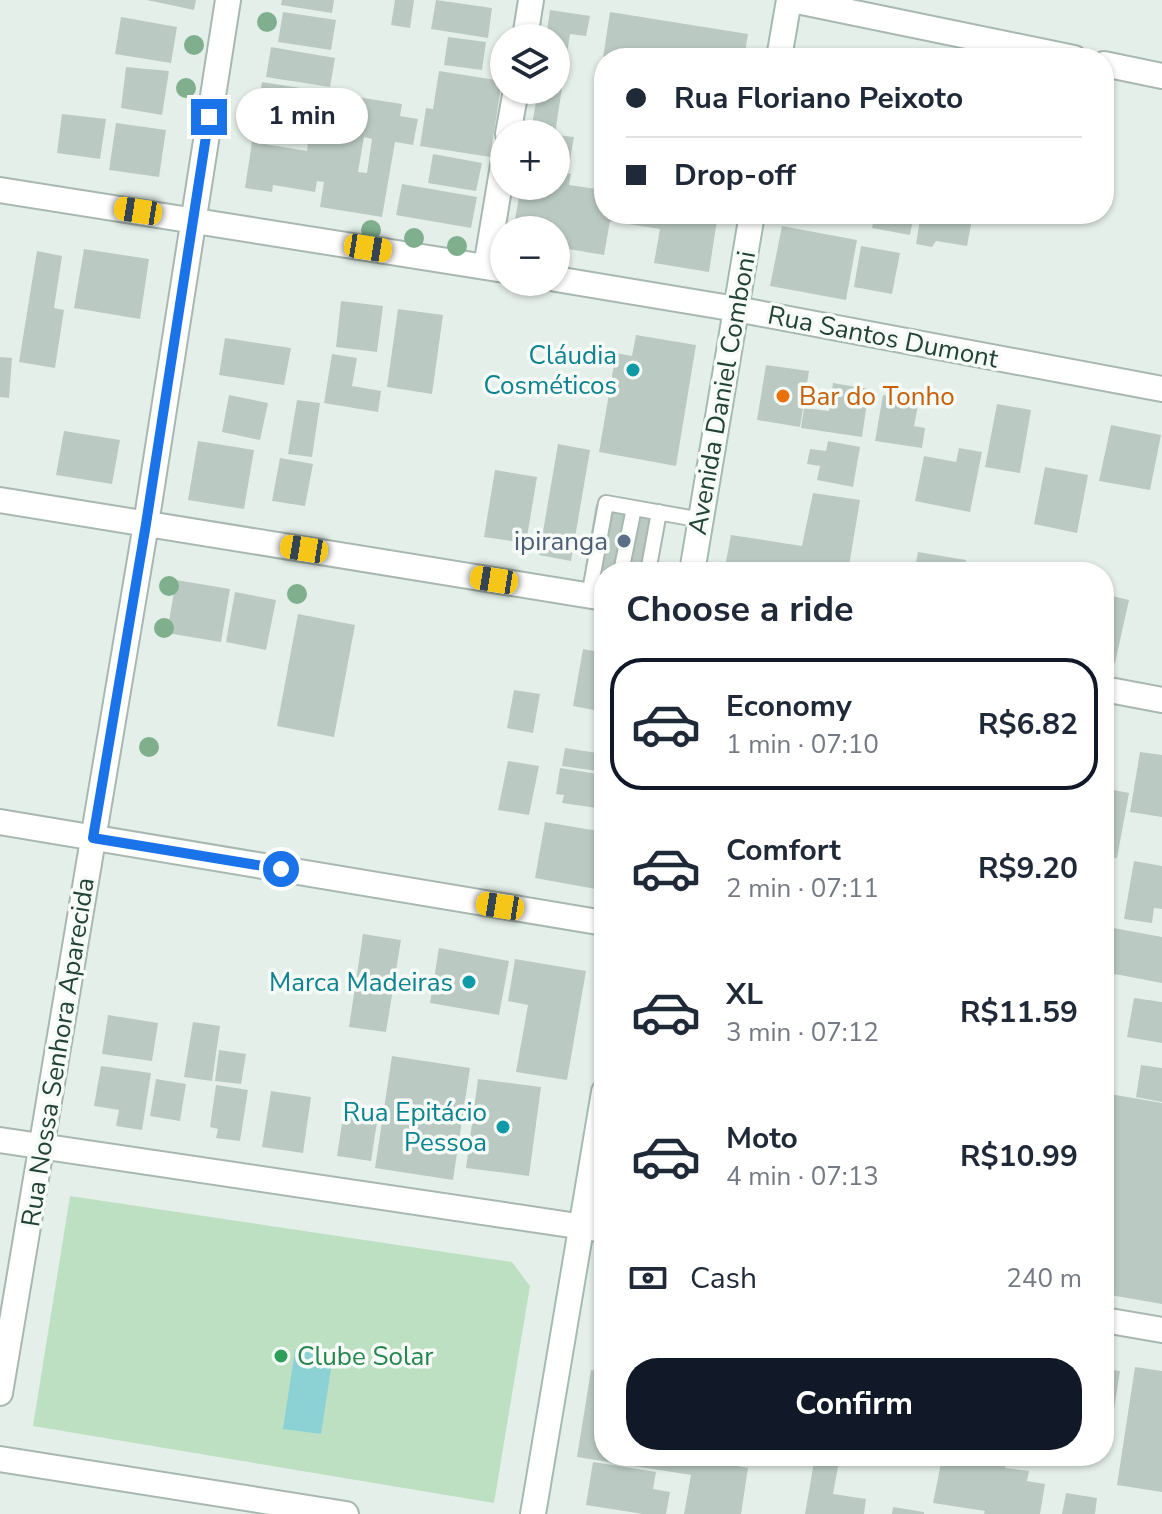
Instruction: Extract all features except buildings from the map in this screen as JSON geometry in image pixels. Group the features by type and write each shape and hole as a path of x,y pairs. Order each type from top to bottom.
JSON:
{"street":[{"name":"Rua Nossa Senhora Aparecida","path":"0,1393 146,524 228,0"},
{"path":"527,24 531,0"},
{"path":"781,48 791,0 1025,48"},
{"path":"1114,66 1162,76"},
{"path":"0,190 490,267"},
{"name":"Avenida Daniel Comboni","path":"694,562 750,224"},
{"name":"Rua Santos Dumont","path":"570,281 736,309 1162,389"},
{"path":"0,500 594,597"},
{"path":"1114,691 1162,700"},
{"path":"0,822 594,921"},
{"path":"0,1140 593,1228 533,1514"},
{"path":"1114,1322 1162,1330"},
{"path":"0,1459 346,1514"}],"lane":[{"path":"600,562 606,503 702,520"},
{"path":"623,562 634,508"},
{"path":"650,562 659,512"}],"green space":[{"name":"Clube Solar","path":"70,1196 512,1262 530,1286 494,1503 33,1426"}],"water":[{"path":"268,125 300,130 298,143 266,138"},
{"path":"295,1350 333,1356 321,1434 283,1429"}],"place":[{"name":"Cláudia Cosméticos","path":"633,370"},
{"name":"Bar do Tonho","path":"783,396"},
{"name":"ipiranga","path":"624,541"},
{"name":"Marca Madeiras","path":"469,982"},
{"name":"Rua Epitácio Pessoa","path":"503,1127"},
{"name":"Clube Solar","path":"281,1356"}],"route":[{"path":"209,117 146,524 93,838 281,869"}]}
